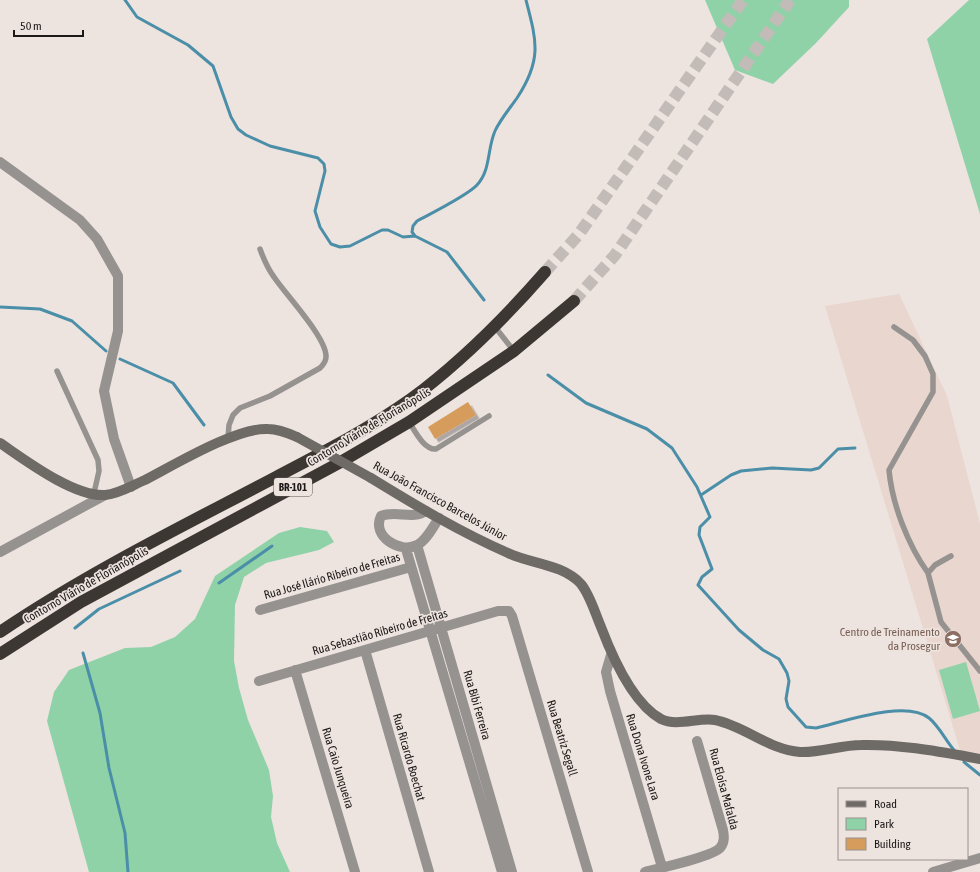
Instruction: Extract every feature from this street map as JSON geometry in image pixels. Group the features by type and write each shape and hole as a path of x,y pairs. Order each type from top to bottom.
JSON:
{"highway":[{"name":"Contorno Viário de Florianópolis","path":"0,632 72,587 331,448 376,422 409,400 442,375 495,327 545,272"},
{"name":"Contorno Viário de Florianópolis","path":"0,654 81,602 339,463 408,422 514,351 574,301"}],"street":[{"path":"0,162 80,220 97,238 118,276 118,331 104,391 114,439 131,486"},
{"name":"Rua João Francisco Barcelos Júnior","path":"105,495 131,486 228,438 251,430 268,429 288,432 371,478 426,511 509,554 570,575 581,584 592,605 611,654 637,697 650,711 664,720 678,721 710,719 722,721 773,745 800,752 860,745 924,750 980,759"},
{"path":"0,443 46,475 83,491 105,495"},
{"path":"0,552 105,495"},
{"path":"426,511 420,515 388,513 381,516 378,523 379,532 393,544 406,549 417,545 422,541 439,518"},
{"name":"Rua Bibi Ferreira","path":"417,545 441,628 492,822 502,872"},
{"name":"Rua Bibi Ferreira","path":"406,549 492,822 512,872"},
{"name":"Rua José Ilário Ribeiro de Freitas","path":"260,610 411,567"},
{"name":"Rua Sebastião Ribeiro de Freitas","path":"259,681 498,611 509,612"},
{"name":"Rua Beatriz Segall","path":"509,612 512,616 588,872"},
{"name":"Rua Ricardo Boechat","path":"365,650 429,872"},
{"name":"Rua Dona Ivone Lara","path":"611,654 606,672 610,691 662,867"},
{"name":"Rua Caio Junqueira","path":"295,670 355,872"},
{"name":"Rua Eloísa Mafalda","path":"662,867 714,852 722,844 724,838 724,830 697,741"},
{"path":"933,872 980,858"},
{"path":"646,872 662,867"}],"lane":[{"path":"228,438 229,425 233,415 240,408 270,396 320,368 326,357 319,337 274,278 260,250"},
{"path":"495,327 514,351"},
{"path":"894,327 913,340 925,356 934,374 933,392 888,470 893,494 907,536 918,558 928,573 941,622 980,671"},
{"path":"57,371 98,460 98,483 94,493"},
{"path":"408,422 427,446 432,449 436,449 489,416"},
{"path":"928,573 936,565 952,556"}],"shaded area":[{"name":"Centro de Treinamento da Prosegur","path":"899,294 947,396 980,524 980,756 961,753 825,306"}],"green space":[{"path":"705,0 849,0 849,7 816,43 773,84 735,70"},
{"path":"969,0 980,0 980,214 927,39"},
{"path":"300,527 327,531 334,542 319,550 266,563 244,577 235,605 234,661 239,688 248,720 269,770 273,796 271,817 277,843 290,872 89,872 47,721 54,692 69,670 125,648 151,647 175,637 195,619 215,576 279,533"},
{"path":"966,662 980,711 953,719 939,670"}],"building":[{"path":"468,402 476,415 435,439 428,427"}],"waterway":[{"path":"125,0 137,17 188,45 213,66 231,117 238,129 246,135 270,146 318,158 324,164 325,171 315,211 320,227 331,244 340,247 350,246 382,230 388,230 403,237 415,236 447,252 484,300"},
{"path":"415,236 412,232 413,226 417,221 466,194 477,185 485,173 495,131 525,85 534,61 535,39 526,0"},
{"path":"0,307 40,309 72,321 106,351"},
{"path":"120,359 173,383 204,425"},
{"path":"548,375 586,403 647,429 672,448 697,487 710,517 700,527 699,535 712,569 702,577 698,585 739,630 763,650 779,659 787,673 789,681 786,699 788,707 806,727 816,728 858,717 890,711 919,713 933,721 954,750"},
{"path":"701,495 731,475 741,471 772,468 811,470 819,468 838,449 855,448"},
{"path":"219,583 272,546"},
{"path":"75,628 99,609 180,571"},
{"path":"83,653 100,713 109,768 125,833 128,872"},
{"path":"964,762 980,775"}],"tunnel":[{"path":"545,272 579,234 743,0"},
{"path":"574,301 615,255 790,0"}],"place":[{"name":"Centro de Treinamento da Prosegur","path":"953,639"}]}
